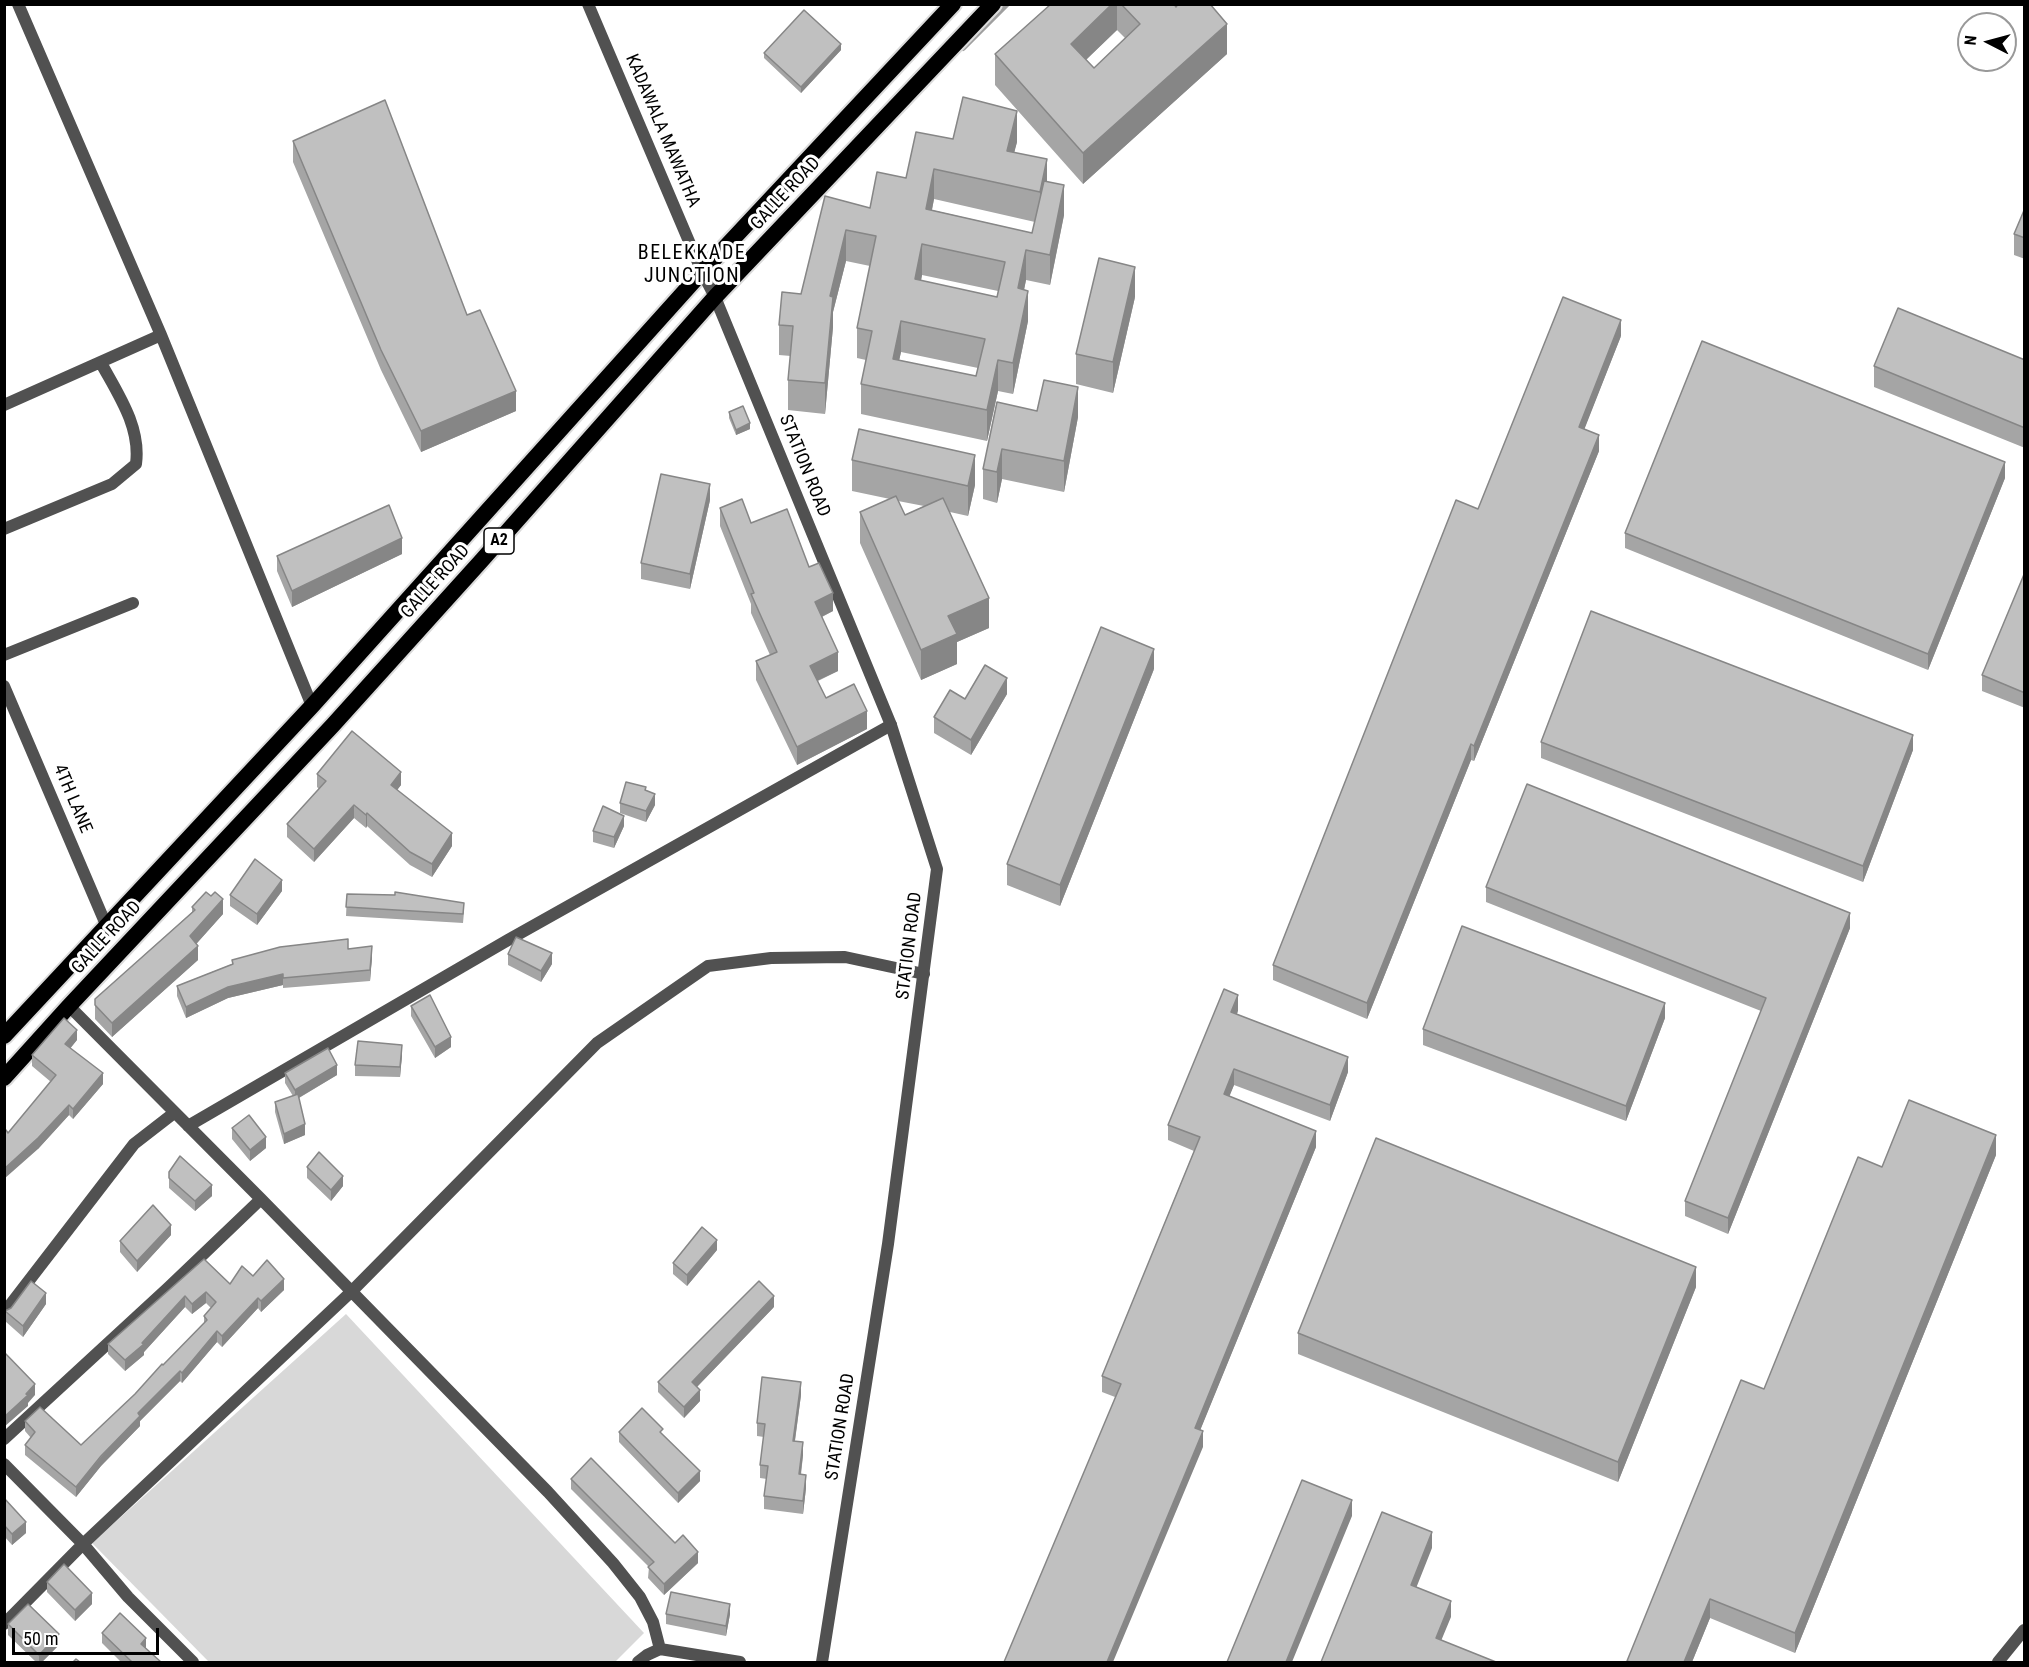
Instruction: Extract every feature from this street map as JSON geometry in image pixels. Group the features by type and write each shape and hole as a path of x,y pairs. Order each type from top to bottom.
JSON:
{"highway":[{"name":"GALLE ROAD","path":"4,1036 312,706 702,272 953,4"},
{"name":"GALLE ROAD","path":"4,1078 349,707 715,297 993,4"}],"street":[{"path":"18,4 161,335 312,706"},
{"name":"KADAWALA MAWATHA","path":"588,4 702,272"},
{"name":"STATION ROAD","path":"702,272 715,297 891,725 937,869 888,1244 822,1662"},
{"path":"4,405 161,335"},
{"path":"4,529 112,484 136,464 138,451 136,435 122,402 101,363"},
{"path":"4,655 133,603"},
{"name":"4TH LANE","path":"4,686 107,927"},
{"path":"188,1126 498,946 891,725"},
{"path":"4,1624 83,1544 351,1292 597,1043 708,966 771,958 845,957 924,974"},
{"path":"69,1006 548,1492 613,1563 640,1597 653,1622 660,1649"},
{"path":"4,1313 134,1144 174,1113"},
{"path":"4,1439 175,1282 261,1199"},
{"path":"4,1464 83,1544 128,1597 193,1662"},
{"path":"1998,1662 2025,1630"},
{"path":"638,1662 660,1649 740,1662"}],"shaded area":[{"path":"346,1314 644,1633 615,1662 209,1662 92,1543"}],"building":[{"path":"1051,4 1112,4 1071,44 1094,68 1140,24 1121,4 1174,4 1176,7 1178,4 1210,4 1227,24 1083,153 995,54"},
{"path":"804,10 841,44 801,87 764,53"},
{"path":"963,97 1017,111 1007,151 1047,159 1040,192 934,169 926,209 1032,233 1044,181 1064,185 1050,255 1026,250 1018,288 1028,291 1013,363 998,360 987,410 861,384 872,331 857,328 876,236 846,230 830,296 833,297 825,383 788,380 793,326 779,325 782,292 801,294 825,196 870,208 877,172 906,178 916,132 953,139","holes":["922,244 1005,262 997,297 915,279","901,321 985,339 976,376 893,359"]},
{"path":"385,100 467,315 480,310 516,391 421,431 381,350 293,141"},
{"path":"2025,208 2025,238 2014,234"},
{"path":"1099,258 1135,267 1113,362 1076,354"},
{"path":"1563,297 1621,320 1579,427 1599,435 1474,746 1471,744 1367,1003 1273,965 1456,500 1478,509"},
{"path":"1898,308 2025,360 2025,428 1874,366"},
{"path":"1702,341 2005,462 1928,654 1625,533"},
{"path":"1044,380 1078,387 1064,461 1002,449 997,472 983,469 997,402 1037,411"},
{"path":"743,406 750,423 736,430 729,412"},
{"path":"859,429 975,455 968,486 852,460"},
{"path":"661,474 710,484 690,574 641,563"},
{"path":"896,496 905,515 943,498 989,598 948,616 957,634 921,650 860,512"},
{"path":"742,499 751,523 787,509 809,567 819,563 833,593 815,602 838,652 810,666 826,698 854,684 867,711 797,747 756,661 777,652 751,594 754,593 720,508"},
{"path":"389,505 402,538 292,591 277,556"},
{"path":"2025,572 2025,693 1982,675"},
{"path":"1591,611 1913,735 1863,866 1541,742"},
{"path":"1101,627 1154,649 1060,885 1007,864"},
{"path":"985,665 1007,678 971,740 934,717 950,690 965,699"},
{"path":"352,731 401,772 391,785 452,833 432,864 410,852 367,813 366,815 354,805 314,849 287,824 326,781 317,774"},
{"path":"626,782 646,787 645,790 655,794 646,811 620,803"},
{"path":"1527,784 1850,913 1728,1218 1685,1201 1766,998 1486,887"},
{"path":"603,806 624,816 614,837 593,831"},
{"path":"255,859 282,880 257,914 230,895"},
{"path":"206,892 211,896 215,892 223,899 190,936 198,946 112,1023 95,1005 95,999 195,910 192,907"},
{"path":"395,892 464,903 463,914 346,907 347,894 395,895"},
{"path":"1462,926 1665,1003 1626,1106 1423,1029"},
{"path":"516,937 552,953 541,971 508,954"},
{"path":"348,939 348,949 372,946 370,970 283,978 283,974 228,987 186,1007 177,986 233,964 232,960 280,947"},
{"path":"1224,989 1238,995 1231,1012 1348,1057 1330,1105 1234,1069 1224,1094 1316,1131 1195,1428 1203,1431 1107,1662 1004,1662 1121,1384 1102,1376 1200,1137 1168,1125"},
{"path":"430,995 451,1037 435,1047 411,1006"},
{"path":"64,1018 77,1030 65,1044 103,1073 73,1109 69,1105 4,1169 4,1132 6,1130 8,1133 56,1075 32,1055"},
{"path":"358,1041 402,1045 400,1067 355,1065"},
{"path":"328,1048 337,1065 295,1090 285,1073"},
{"path":"298,1094 305,1124 284,1134 275,1102"},
{"path":"1909,1100 1996,1135 1795,1633 1710,1599 1684,1662 1627,1661 1741,1380 1764,1389 1858,1157 1882,1167"},
{"path":"249,1115 266,1137 250,1150 232,1128"},
{"path":"1376,1138 1696,1267 1618,1462 1298,1333"},
{"path":"319,1152 343,1176 331,1190 307,1167"},
{"path":"180,1156 212,1185 195,1201 169,1178 169,1172"},
{"path":"153,1205 171,1225 137,1261 120,1241"},
{"path":"702,1227 717,1240 687,1275 673,1263"},
{"path":"204,1259 230,1284 242,1266 253,1276 267,1260 284,1279 261,1301 258,1298 222,1336 217,1331 182,1373 180,1371 138,1413 140,1416 101,1456 76,1487 25,1445 35,1432 25,1421 40,1407 81,1445 135,1394 207,1320 204,1316 216,1302 206,1292 192,1304 185,1296 142,1343 144,1344 125,1360 108,1344"},
{"path":"31,1281 46,1293 23,1326 5,1311 11,1308"},
{"path":"759,1281 774,1296 692,1382 700,1390 684,1407 658,1382"},
{"path":"4,1352 35,1384 26,1394 28,1395 4,1417"},
{"path":"762,1377 801,1382 793,1441 803,1442 799,1474 806,1475 803,1501 764,1496 768,1466 760,1465 765,1424 757,1423"},
{"path":"642,1408 663,1429 660,1432 700,1471 678,1493 619,1432"},
{"path":"591,1458 675,1543 683,1535 698,1552 664,1584 648,1567 654,1562 571,1479"},
{"path":"1302,1480 1352,1500 1286,1662 1227,1662"},
{"path":"4,1498 26,1522 12,1534 4,1525"},
{"path":"1382,1512 1432,1532 1411,1585 1451,1601 1436,1638 1496,1662 1321,1662"},
{"path":"64,1564 92,1593 75,1610 47,1582"},
{"path":"671,1592 730,1604 726,1626 666,1614"},
{"path":"28,1604 59,1634 39,1655 8,1624"},
{"path":"120,1613 146,1638 141,1644 161,1662 132,1662 102,1633"}],"waterway":[{"path":"963,48 1007,4"}],"district":[{"name":"BELEKKADE JUNCTION","path":"692,266"}]}
